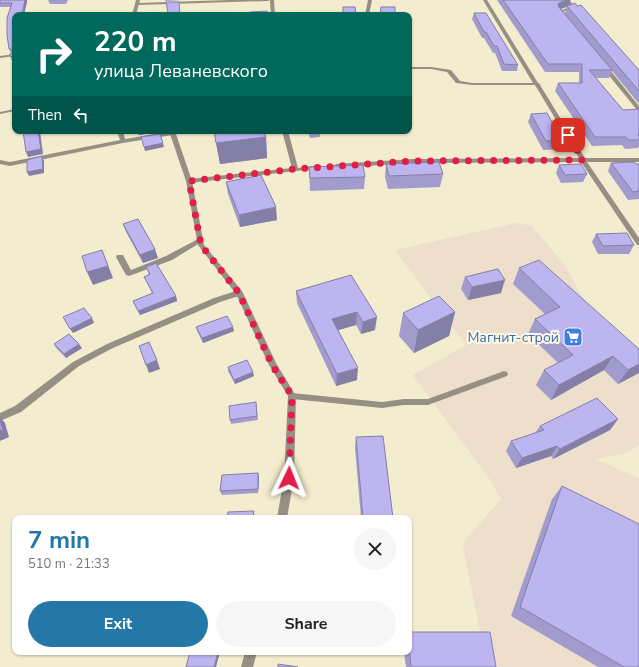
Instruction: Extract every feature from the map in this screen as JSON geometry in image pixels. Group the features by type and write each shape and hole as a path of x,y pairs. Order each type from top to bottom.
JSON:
{"street":[{"path":"135,12 138,2 268,0"},
{"path":"272,0 273,12"},
{"path":"368,12 370,0"},
{"path":"485,0 538,84 583,160 639,243"},
{"path":"568,0 572,8 559,12 569,24"},
{"path":"0,57 12,55"},
{"path":"599,60 639,110"},
{"path":"412,68 431,68 449,71 458,82 472,84 538,84"},
{"path":"121,134 124,141"},
{"path":"0,162 10,164 161,134"},
{"path":"173,134 189,181 201,245 239,293 272,365 292,396 289,478 283,515"},
{"path":"286,134 295,169"},
{"path":"189,181 295,169 413,161 639,160"},
{"path":"120,256 128,273 169,258 200,241"},
{"path":"0,417 18,409 76,364 110,346 217,300 239,293"},
{"path":"247,667 250,655"}],"lane":[{"path":"0,113 12,111"},
{"path":"292,396 382,405 404,402 428,402 504,374"}],"shaded area":[{"path":"517,223 532,226 565,265 597,326 639,368 639,445 626,453 595,459 639,478 639,667 406,667 404,655 412,655 412,651 482,640 463,547 466,539 501,499 490,480 413,375 466,345 395,250"}],"building":[{"path":"0,0 25,0 23,12 12,12 12,50 9,49 7,18 12,3 0,3"},
{"path":"503,0 567,0 559,3 558,6 612,70 589,70 623,110 639,109 639,140 629,140 626,137 595,137 558,83 582,83 582,64 548,64"},
{"path":"166,2 179,2 180,12 168,12"},
{"path":"575,3 577,6 581,5 639,70 639,91 567,6"},
{"path":"343,7 355,7 356,12 343,12"},
{"path":"381,7 395,7 395,12 380,12"},
{"path":"474,13 486,13 518,65 504,64 497,46 494,46 486,32 484,32"},
{"path":"547,113 563,141 546,141 531,114"},
{"path":"23,134 38,134 41,149 26,152"},
{"path":"160,134 163,143 144,147 141,137"},
{"path":"214,134 265,134 266,137 216,143"},
{"path":"42,156 43,169 27,172 27,160"},
{"path":"439,162 443,174 389,176 386,164"},
{"path":"634,162 639,164 639,191 633,192 611,163"},
{"path":"581,164 587,174 565,175 559,165"},
{"path":"363,165 365,177 310,178 309,167"},
{"path":"261,175 276,207 239,215 226,182"},
{"path":"138,219 155,249 140,255 123,224"},
{"path":"627,233 634,245 603,246 596,234"},
{"path":"102,250 108,266 87,272 82,256"},
{"path":"539,260 639,349 639,364 628,370 613,356 559,385 544,370 573,355 535,319 560,307 519,268"},
{"path":"156,263 176,296 138,311 133,301 153,293 144,277 150,274 146,267"},
{"path":"498,269 505,280 472,287 465,277"},
{"path":"351,275 377,317 363,322 357,312 332,319 358,368 337,374 296,291"},
{"path":"439,296 455,312 418,330 403,313"},
{"path":"84,308 92,318 70,329 63,317"},
{"path":"227,316 233,327 202,338 196,327"},
{"path":"69,334 79,344 64,354 54,344"},
{"path":"149,342 157,360 146,365 139,346"},
{"path":"247,360 253,372 234,380 228,367"},
{"path":"597,398 618,419 560,449 557,446 522,458 511,441 544,430 540,426"},
{"path":"256,402 257,416 230,420 229,406"},
{"path":"0,420 3,430 0,431"},
{"path":"383,436 393,515 363,515 356,437"},
{"path":"258,473 258,489 220,491 222,475"},
{"path":"562,486 639,524 639,667 624,667 520,607"},
{"path":"254,511 253,515 228,515 228,512"},
{"path":"412,632 490,632 496,667 411,667 410,655 412,655"},
{"path":"189,655 217,655 214,667 186,667"},
{"path":"278,664 298,667 278,667"}],"place":[{"name":"Магнит-строй","path":"573,337"}],"route":[{"path":"289,478 292,396 272,365 239,293 201,245 189,181 295,169 413,161 515,159 583,160 568,135"}]}
